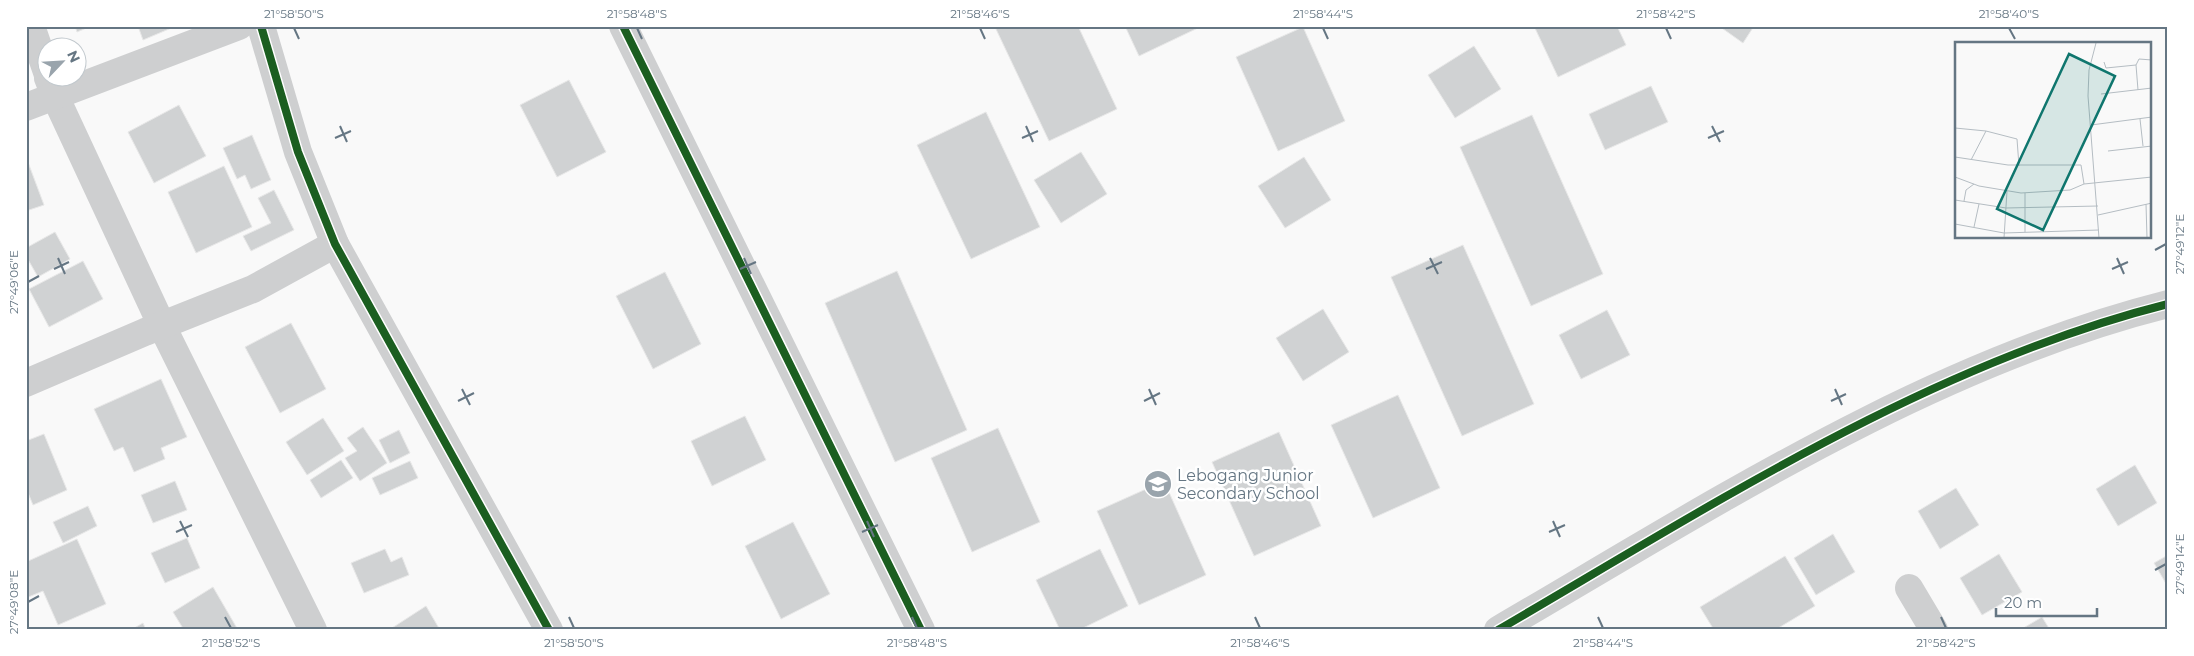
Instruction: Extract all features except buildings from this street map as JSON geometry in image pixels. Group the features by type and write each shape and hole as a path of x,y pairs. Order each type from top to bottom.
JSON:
{"street":[{"path":"31,26 38,47"},
{"path":"88,72 239,26"},
{"path":"261,26 298,152 335,244 549,630"},
{"path":"623,26 921,630"},
{"path":"26,107 45,88"},
{"path":"52,88 162,326 314,630"},
{"path":"26,383 253,289 335,244"},
{"path":"1498,630 1814,447 1977,369 2119,316 2168,304"},
{"path":"1908,588 1934,630"}],"cycle path":[{"path":"261,26 298,152 335,244 549,630"},
{"path":"623,26 921,630"},
{"path":"1498,630 1822,443 1907,401 1992,363 2079,330 2168,304"}],"place":[{"name":"Lebogang Junior Secondary School","path":"1158,484"}]}
